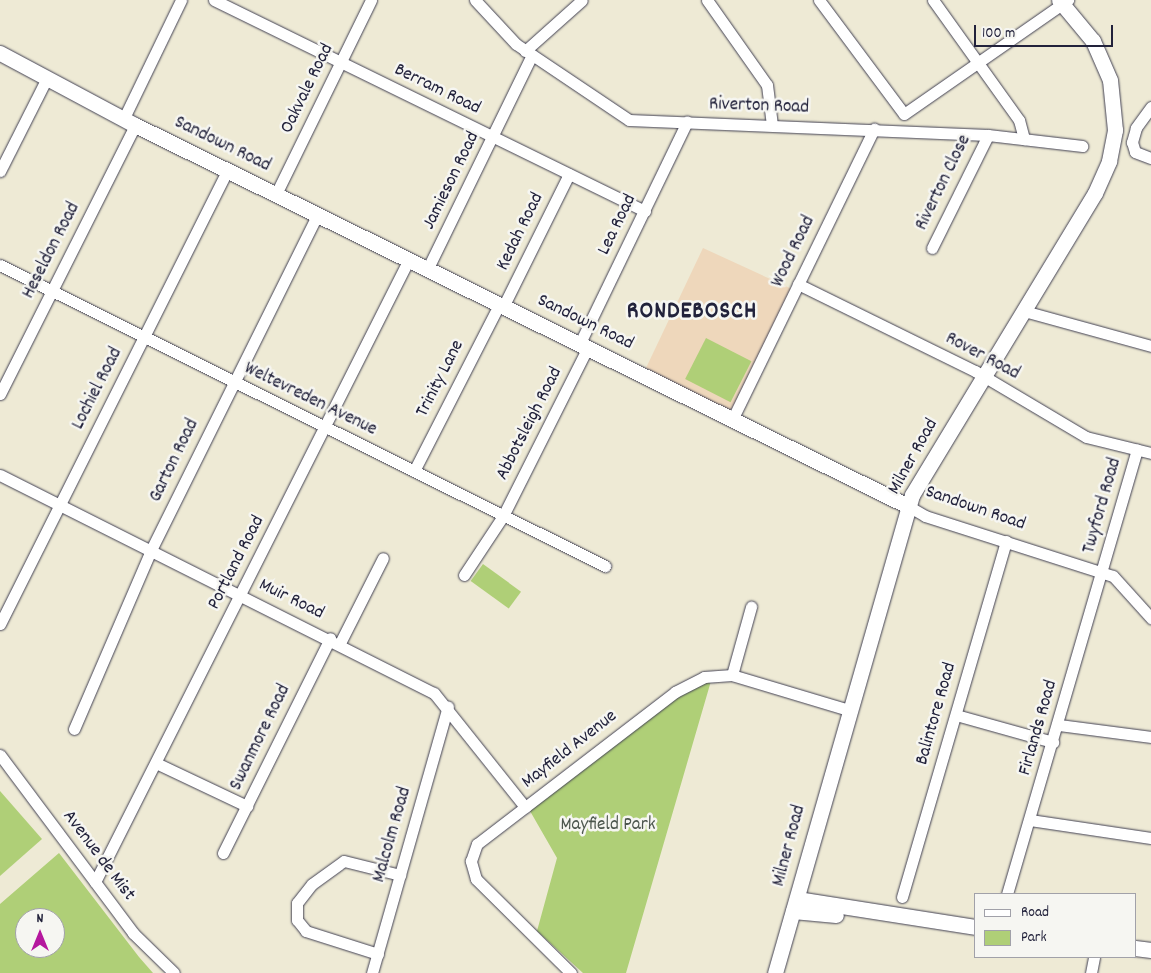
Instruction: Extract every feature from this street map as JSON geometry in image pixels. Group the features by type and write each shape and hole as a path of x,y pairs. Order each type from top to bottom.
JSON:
{"street":[{"name":"Heseldon Road","path":"0,394 130,122 181,0"},
{"name":"Berram Road","path":"214,0 645,211"},
{"name":"Oakvale Road","path":"276,194 371,0"},
{"name":"Riverton Road","path":"475,0 529,53 622,118 988,135 1082,146"},
{"name":"Jamieson Road","path":"428,268 493,136 529,53 582,0"},
{"path":"708,0 767,85 772,125"},
{"path":"819,0 904,114 902,130"},
{"path":"933,0 1019,120 1024,139"},
{"path":"904,114 1063,1"},
{"name":"Milner Road","path":"775,973 908,506 1095,193 1109,160 1115,130 1113,96 1102,59 1063,1"},
{"name":"Sandown Road","path":"0,53 130,122 733,418 925,516 1102,571 1117,578 1151,618"},
{"path":"0,171 4,154 47,78"},
{"path":"1151,107 1136,128 1132,142 1135,152 1151,158"},
{"name":"Lea Road","path":"584,345 687,122"},
{"name":"Wood Road","path":"733,418 874,129"},
{"name":"Riverton Close","path":"932,248 988,135"},
{"name":"Lochiel Road","path":"0,624 228,169"},
{"name":"Kedah Road","path":"502,304 569,174"},
{"name":"Garton Road","path":"74,729 151,550 318,214"},
{"name":"Portland Road","path":"95,882 409,259"},
{"name":"Weltevreden Avenue","path":"0,265 605,566"},
{"name":"Rover Road","path":"798,284 984,377 1086,436 1151,453"},
{"name":"Trinity Lane","path":"414,471 502,304"},
{"path":"1024,311 1151,346"},
{"name":"Abbotsleigh Road","path":"464,575 502,516 584,345"},
{"name":"Twyford Road","path":"1102,571 1137,450"},
{"name":"Muir Road","path":"0,475 335,641 434,693 448,707 525,807"},
{"name":"Balintore Road","path":"902,897 1006,541"},
{"name":"Swanmore Road","path":"223,853 335,641 383,558"},
{"name":"Firlands Road","path":"1007,893 1059,725 1102,571"},
{"path":"732,675 751,607"},
{"name":"Mayfield Avenue","path":"571,973 473,873 471,861 477,844 684,686 711,674 732,675 849,710"},
{"name":"Malcolm Road","path":"372,973 448,707"},
{"path":"956,715 1053,742"},
{"path":"1059,725 1151,737"},
{"name":"Avenue de Mist","path":"0,755 133,933 174,973"},
{"path":"156,764 247,806"},
{"path":"1030,820 1151,838"},
{"path":"378,954 306,931 297,920 297,903 312,884 344,861 400,875"},
{"path":"795,905 974,927"},
{"path":"1136,948 1151,950"},
{"path":"1091,973 1094,958"}],"shaded area":[{"path":"703,248 792,289 734,408 728,410 646,368"}],"green space":[{"path":"706,338 751,361 731,402 685,379"},
{"path":"483,564 521,592 509,609 471,581"},
{"name":"Mayfield Park","path":"711,681 626,973 583,973 537,931 557,858 530,811 681,694"},
{"path":"0,791 42,839 0,876"},
{"path":"59,853 153,973 0,973 0,904"}],"district":[{"name":"RONDEBOSCH","path":"692,313"}]}
